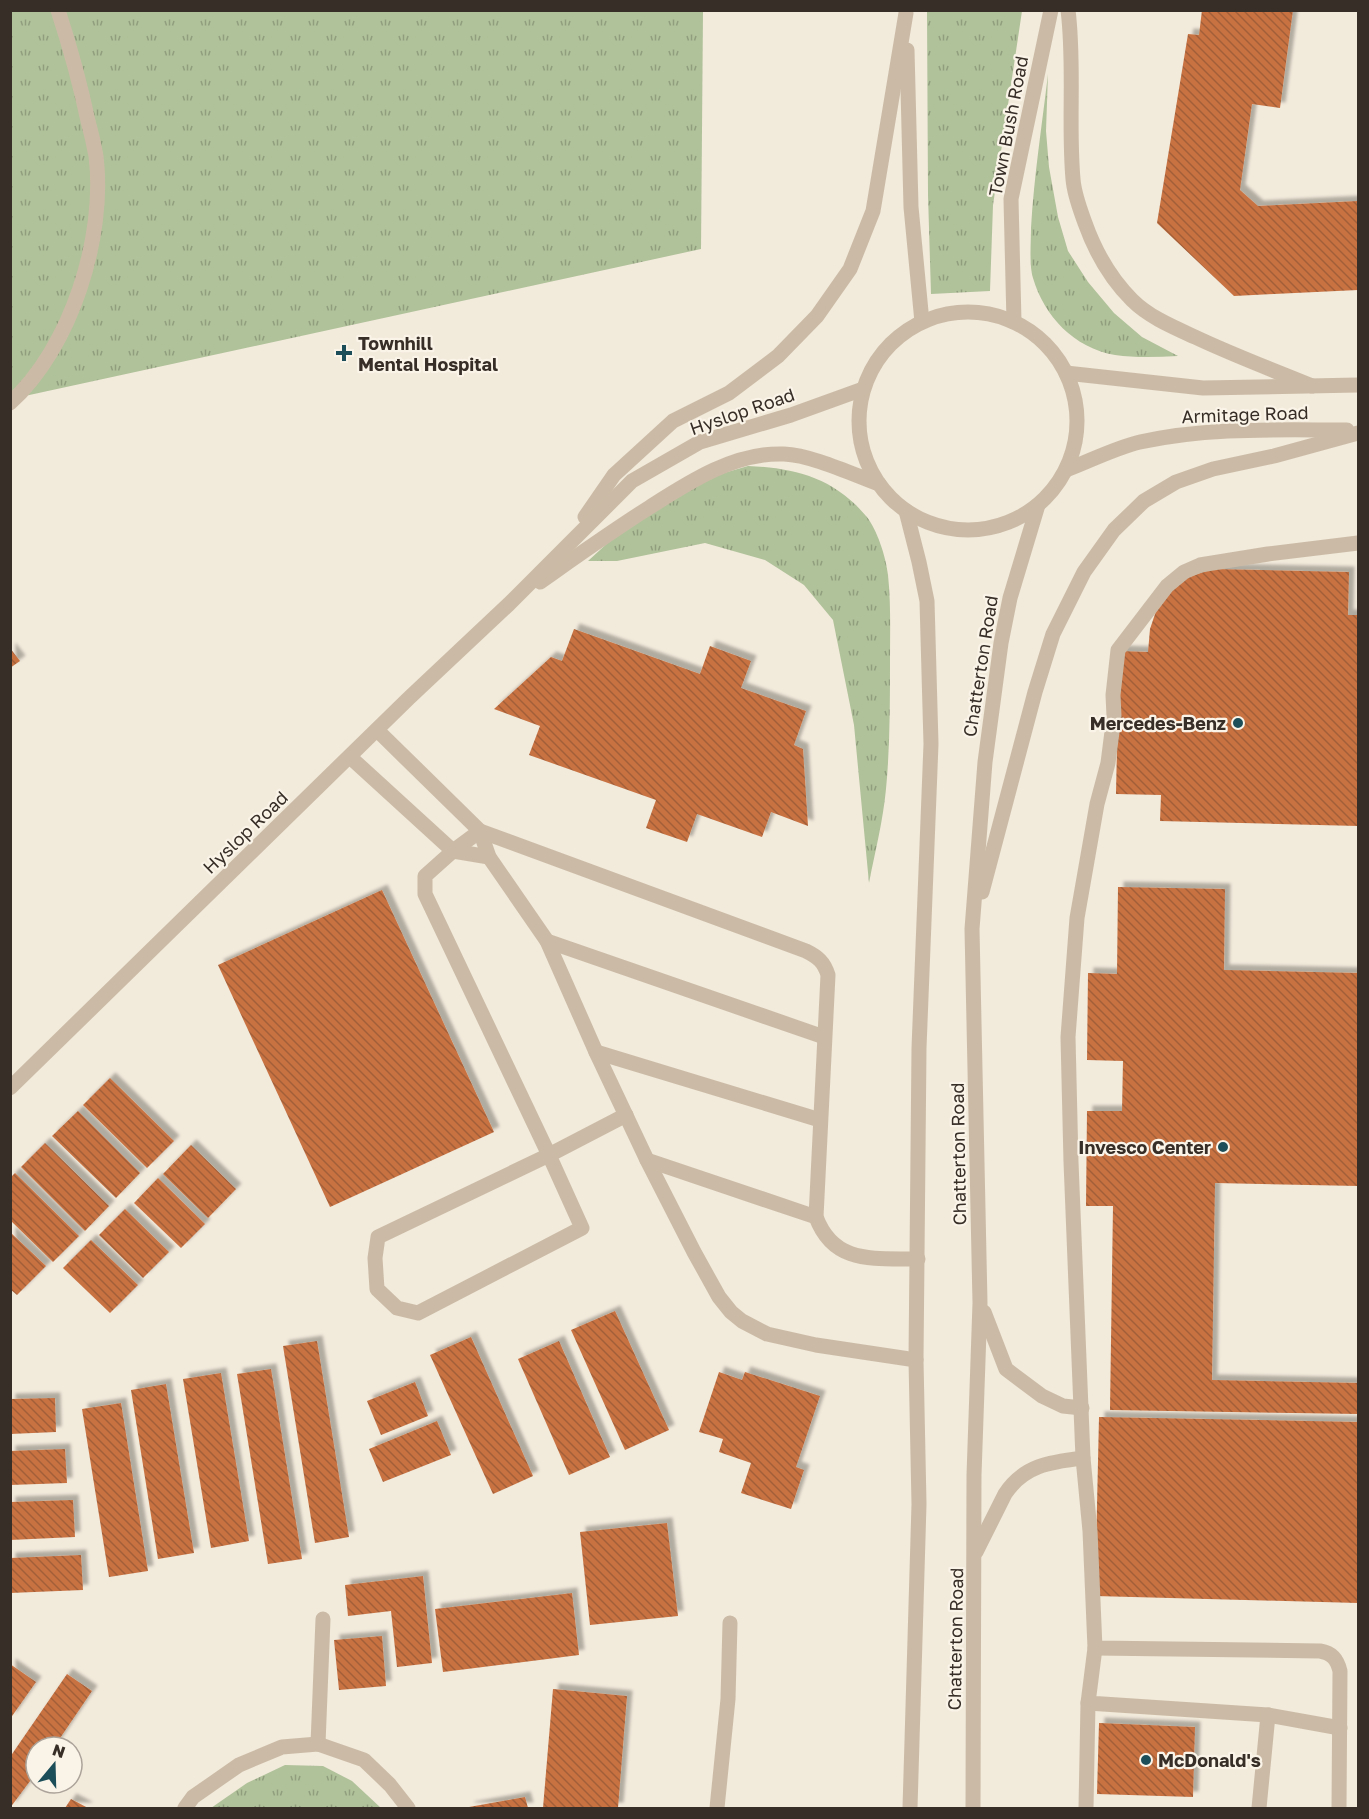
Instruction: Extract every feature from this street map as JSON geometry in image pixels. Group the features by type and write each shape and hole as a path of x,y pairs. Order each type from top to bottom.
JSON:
{"street":[{"path":"10,403 55,347 74,307 92,243 97,204 96,157 78,75 58,10"},
{"name":"Town Bush Road","path":"1014,322 1011,200 1051,10"},
{"path":"1068,10 1072,42 1070,124 1073,182 1092,243 1116,280 1133,301 1160,321 1312,386"},
{"path":"906,12 911,207 922,322"},
{"path":"565,546 614,475 673,421 729,393 778,356 817,316 850,269 873,211 906,12"},
{"path":"968,312 991,315 1014,322 1035,334 1053,352 1066,372 1075,396 1078,422 1075,447 1066,471 1054,490 1038,505 1014,520 987,529 959,530 931,523 906,511 879,484 867,462 860,438 859,414 864,390 872,369 885,350 902,334 922,322 944,314 968,312"},
{"name":"Armitage Road","path":"1066,372 1203,387 1359,385"},
{"name":"Hyslop Road","path":"10,1088 509,604 632,481 700,442 864,390"},
{"name":"Armitage Road","path":"1066,471 1137,443 1169,436 1231,430 1359,431"},
{"path":"972,929 1035,692 1053,634 1084,572 1113,530 1144,501 1176,482 1213,469 1274,456 1359,431"},
{"name":"Hyslop Road","path":"509,604 618,527 682,486 720,467 758,456 784,453 811,459 879,484"},
{"name":"Chatterton Road","path":"973,1809 974,1475 980,1303 972,929 985,762 1001,643 1010,598 1038,505"},
{"path":"906,511 927,601 931,744 919,1048 916,1360 919,1504 910,1809"},
{"path":"1086,1809 1088,1703 1095,1648 1090,1531 1083,1458 1068,1037 1077,918 1097,804 1108,763 1118,650 1167,586 1185,572 1200,565 1359,543"},
{"path":"377,730 480,831 814,955 822,963 828,975 816,1217 826,1237 836,1248 848,1253 874,1258 918,1259"},
{"path":"350,757 453,850 489,857"},
{"path":"480,831 489,857 547,941 647,1160 694,1252 719,1297 731,1312 742,1322 767,1334 816,1345 916,1360"},
{"path":"480,831 453,850 425,876 425,894 549,1155 582,1228 418,1313 397,1308 377,1289 375,1258 378,1237 549,1155 626,1115"},
{"path":"547,941 824,1037"},
{"path":"596,1052 820,1120"},
{"path":"647,1160 816,1217"},
{"path":"980,1303 1006,1369 1042,1396 1063,1406 1082,1408"},
{"path":"975,1555 1005,1494 1020,1476 1032,1469 1055,1462 1083,1458"},
{"path":"318,1744 323,1619"},
{"path":"717,1809 728,1699 730,1623"},
{"path":"1095,1648 1328,1652 1337,1661 1340,1671 1338,1809"},
{"path":"1088,1703 1269,1714 1340,1728"},
{"path":"1259,1809 1269,1714"},
{"path":"185,1809 193,1797 239,1765 282,1747 318,1744 364,1760 390,1785 408,1809"}],"green space":[{"path":"10,11 703,11 701,249 11,399"},
{"path":"927,11 1022,11 993,205 990,291 931,294"},
{"path":"1048,74 1046,131 1049,167 1058,217 1068,251 1088,282 1114,313 1142,337 1178,356 1123,356 1086,345 1074,338 1053,317 1038,292 1031,267 1031,228"},
{"path":"748,466 798,473 841,492 866,516 883,552 888,575 890,607 889,741 885,801 869,883 854,725 833,620 804,585 765,560 705,543 617,561 588,561 625,527 710,477"},
{"path":"285,1765 323,1766 352,1781 381,1808 211,1808 247,1783"}],"building":[{"path":"1202,10 1293,10 1280,108 1252,104 1240,190 1258,206 1358,201 1358,290 1234,296 1157,223 1188,34 1199,35"},
{"name":"Mercedes-Benz","path":"1213,569 1349,572 1348,615 1358,615 1358,826 1160,821 1161,795 1116,794 1119,651 1148,652 1150,629 1159,602 1180,580"},
{"path":"574,629 700,674 710,646 751,661 741,688 806,711 794,745 803,749 808,826 771,812 762,837 697,814 687,842 646,828 656,800 529,755 540,726 494,709 551,657 562,661"},
{"path":"10,648 20,661 10,668"},
{"name":"Invesco Center","path":"1118,887 1225,889 1224,970 1358,973 1358,1186 1215,1183 1212,1380 1358,1383 1358,1414 1110,1410 1113,1206 1086,1206 1087,1111 1122,1111 1123,1061 1087,1060 1088,973 1117,974"},
{"path":"382,890 494,1132 330,1207 218,965"},
{"path":"110,1078 174,1141 147,1168 83,1105"},
{"path":"78,1111 140,1173 116,1198 52,1136"},
{"path":"45,1143 109,1206 85,1231 21,1167"},
{"path":"191,1145 236,1189 208,1218 163,1174"},
{"path":"15,1173 79,1236 53,1262 10,1220 10,1178"},
{"path":"158,1178 205,1224 181,1248 134,1203"},
{"path":"125,1209 169,1252 143,1278 99,1235"},
{"path":"10,1232 46,1266 17,1295 10,1289"},
{"path":"91,1240 138,1285 110,1313 63,1268"},
{"path":"615,1311 669,1430 625,1450 571,1330"},
{"path":"471,1337 533,1476 493,1494 430,1355"},
{"path":"317,1341 349,1537 315,1543 283,1346"},
{"path":"559,1341 610,1457 569,1475 518,1359"},
{"path":"271,1369 302,1559 268,1564 237,1374"},
{"path":"719,1372 742,1380 745,1372 820,1396 796,1467 804,1470 791,1509 741,1493 751,1463 719,1452 723,1439 699,1432"},
{"path":"221,1373 249,1541 211,1548 183,1379"},
{"path":"415,1382 428,1416 381,1435 367,1401"},
{"path":"166,1384 194,1553 158,1559 131,1390"},
{"path":"55,1398 56,1432 10,1434 10,1399"},
{"path":"121,1403 148,1571 109,1577 82,1409"},
{"path":"1099,1417 1358,1422 1358,1603 1095,1596"},
{"path":"437,1421 451,1455 383,1482 369,1449"},
{"path":"65,1449 67,1483 10,1485 10,1451"},
{"path":"73,1500 75,1537 10,1540 10,1502"},
{"path":"667,1523 678,1616 590,1625 580,1532"},
{"path":"81,1555 83,1590 10,1593 10,1558"},
{"path":"423,1576 432,1663 397,1667 391,1611 348,1616 345,1585"},
{"path":"572,1593 579,1655 443,1672 435,1609"},
{"path":"382,1636 386,1686 339,1690 334,1640"},
{"path":"10,1664 36,1682 10,1719"},
{"path":"67,1674 92,1691 62,1735 25,1735"},
{"path":"553,1689 627,1696 618,1808 543,1808"},
{"name":"McDonald's","path":"1099,1723 1195,1727 1193,1797 1097,1794"},
{"path":"24,1737 24,1789 10,1808 10,1757"},
{"path":"525,1797 528,1808 469,1808 469,1807"},
{"path":"71,1799 88,1808 65,1808"}],"place":[{"name":"Townhill Mental Hospital","path":"344,353"},
{"name":"Mercedes-Benz","path":"1238,723"},
{"name":"Invesco Center","path":"1223,1147"},
{"name":"McDonald's","path":"1146,1760"}]}
